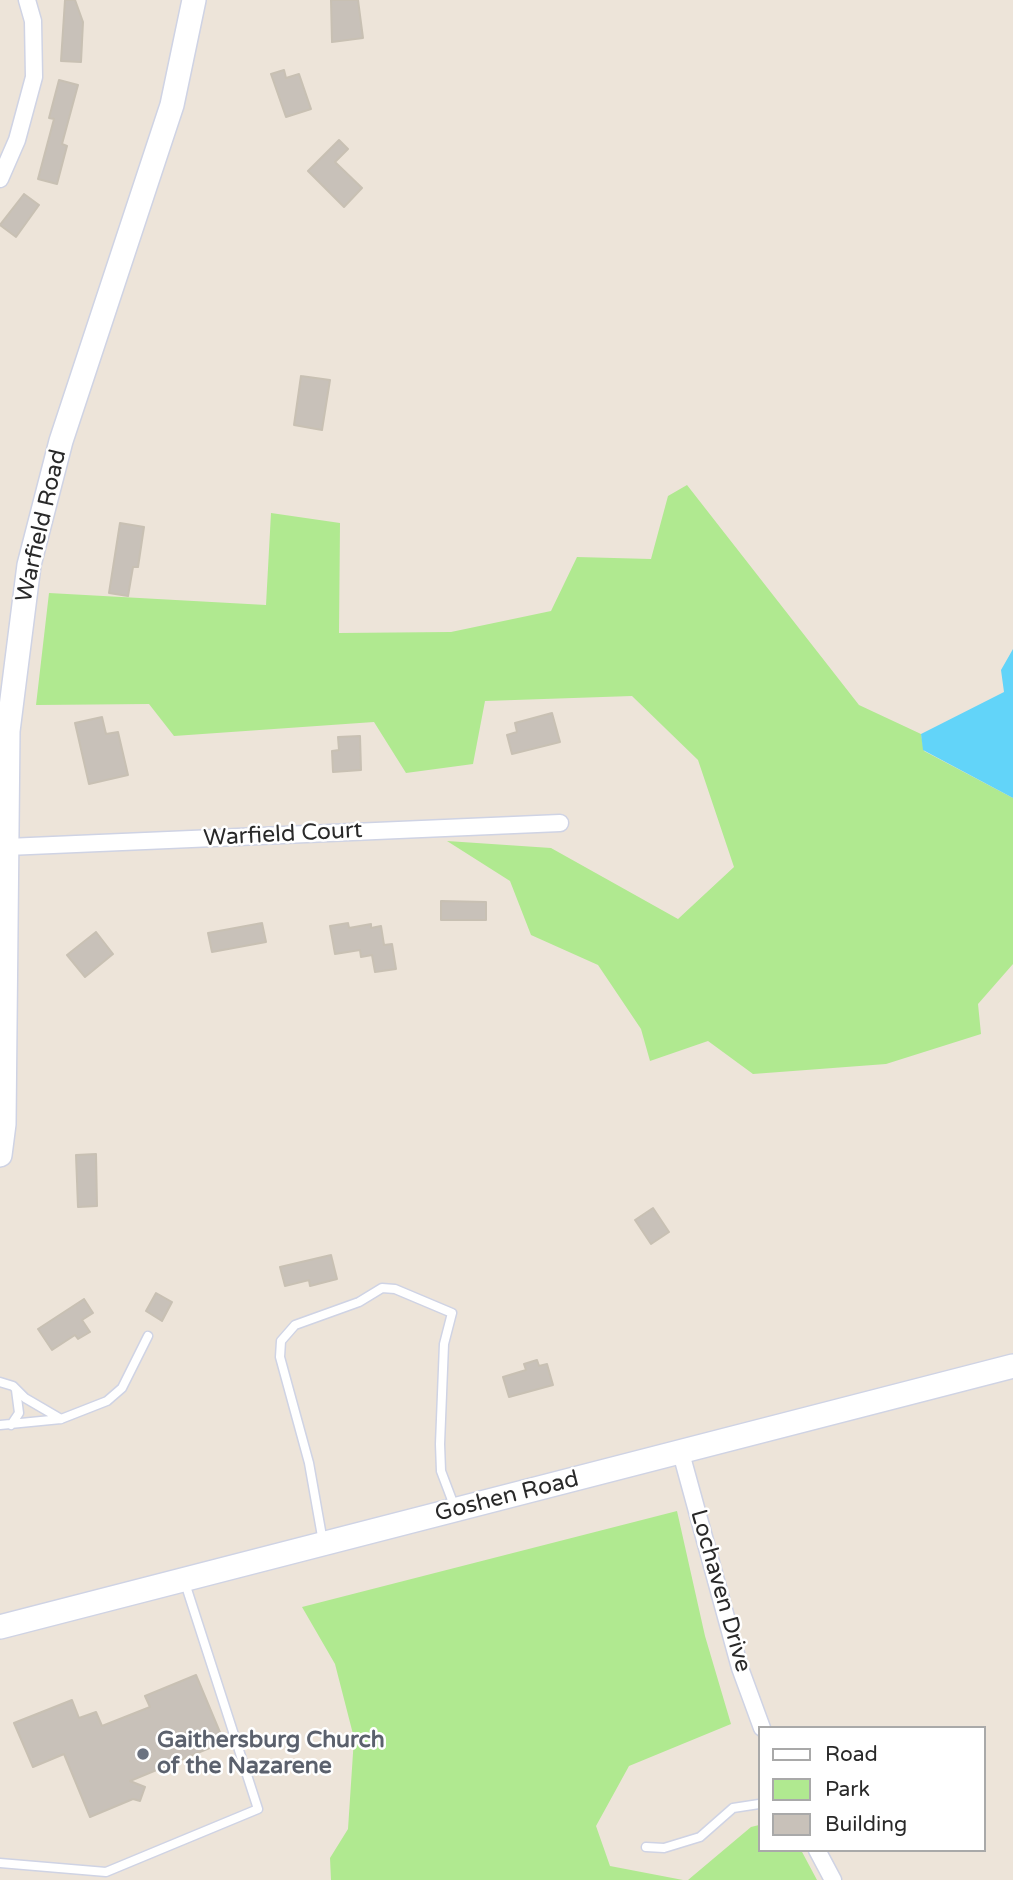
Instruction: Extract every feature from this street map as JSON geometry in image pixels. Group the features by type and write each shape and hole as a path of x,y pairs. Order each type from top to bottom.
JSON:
{"street":[{"path":"0,179 17,140 34,77 33,21 27,0"},
{"name":"Warfield Road","path":"0,1155 4,1124 8,731 29,565 61,441 172,106 194,0"},
{"name":"Warfield Court","path":"7,847 560,823"},
{"name":"Goshen Road","path":"0,1627 1013,1366"},
{"name":"Lochaven Drive","path":"681,1453 740,1668 761,1726"},
{"path":"818,1852 833,1880"}],"lane":[{"path":"323,1545 309,1463 280,1357 281,1341 295,1325 359,1302 382,1288 395,1289 452,1312 444,1344 440,1444 441,1471 456,1510"},
{"path":"0,1425 61,1419 107,1401 122,1388 148,1336"},
{"path":"0,1382 6,1382 61,1419"},
{"path":"11,1425 19,1413 16,1390"},
{"path":"0,1863 106,1872 258,1809 184,1580"},
{"path":"646,1847 664,1848 700,1837 733,1808 758,1804"}],"green space":[{"path":"687,485 859,705 921,734 924,751 1013,798 1013,964 978,1004 981,1034 886,1064 753,1074 708,1041 650,1061 641,1029 598,965 531,935 510,881 447,841 551,848 678,919 734,867 698,760 632,696 485,701 473,764 406,773 374,722 174,736 149,704 36,705 49,593 266,605 271,513 340,523 339,633 451,632 551,611 577,557 651,559 668,496"},
{"path":"677,1511 705,1636 731,1724 629,1766 596,1826 610,1866 683,1880 331,1880 330,1858 348,1829 354,1738 335,1664 302,1607"},
{"path":"758,1825 758,1852 802,1852 817,1880 688,1880 751,1827"}],"water":[{"path":"1013,649 1013,798 923,750 921,734 1004,692 1001,670"}],"building":[{"path":"65,0 75,0 83,22 81,62 61,61"},
{"path":"331,0 358,0 363,38 332,42"},
{"path":"284,70 286,78 299,74 311,109 286,117 271,74"},
{"path":"59,80 78,85 62,144 67,146 57,184 38,179 54,119 49,118"},
{"path":"339,140 348,149 335,162 362,188 344,207 308,171"},
{"path":"24,194 39,205 16,237 0,225"},
{"path":"301,376 330,380 322,430 294,425"},
{"path":"120,523 144,527 138,567 133,567 128,596 109,593"},
{"path":"552,713 560,742 512,754 507,735 517,732 515,723"},
{"path":"102,717 106,734 118,732 128,775 89,784 75,723"},
{"path":"360,736 361,770 333,772 332,751 339,750 338,737"},
{"path":"441,901 486,902 486,920 441,920"},
{"path":"262,923 266,942 212,952 208,933"},
{"path":"348,923 349,928 371,924 371,928 381,926 384,945 392,944 396,969 375,972 372,955 361,957 360,950 335,954 330,926"},
{"path":"96,932 113,954 85,977 67,955"},
{"path":"96,1154 97,1206 78,1207 76,1155"},
{"path":"653,1208 669,1232 651,1244 635,1220"},
{"path":"331,1255 337,1279 310,1286 309,1280 285,1286 280,1267"},
{"path":"156,1293 172,1302 162,1321 146,1311"},
{"path":"84,1299 93,1313 82,1320 90,1332 78,1339 75,1335 52,1350 38,1329"},
{"path":"537,1360 539,1366 547,1364 553,1385 509,1397 503,1377 526,1370 524,1364"},
{"name":"Gaithersburg Church of the Nazarene","path":"196,1675 224,1742 130,1781 145,1787 140,1801 133,1799 90,1817 64,1754 33,1767 14,1723 72,1700 79,1718 96,1712 102,1726 150,1707 145,1696"}],"place":[{"name":"Gaithersburg Church of the Nazarene","path":"143,1754"}]}
